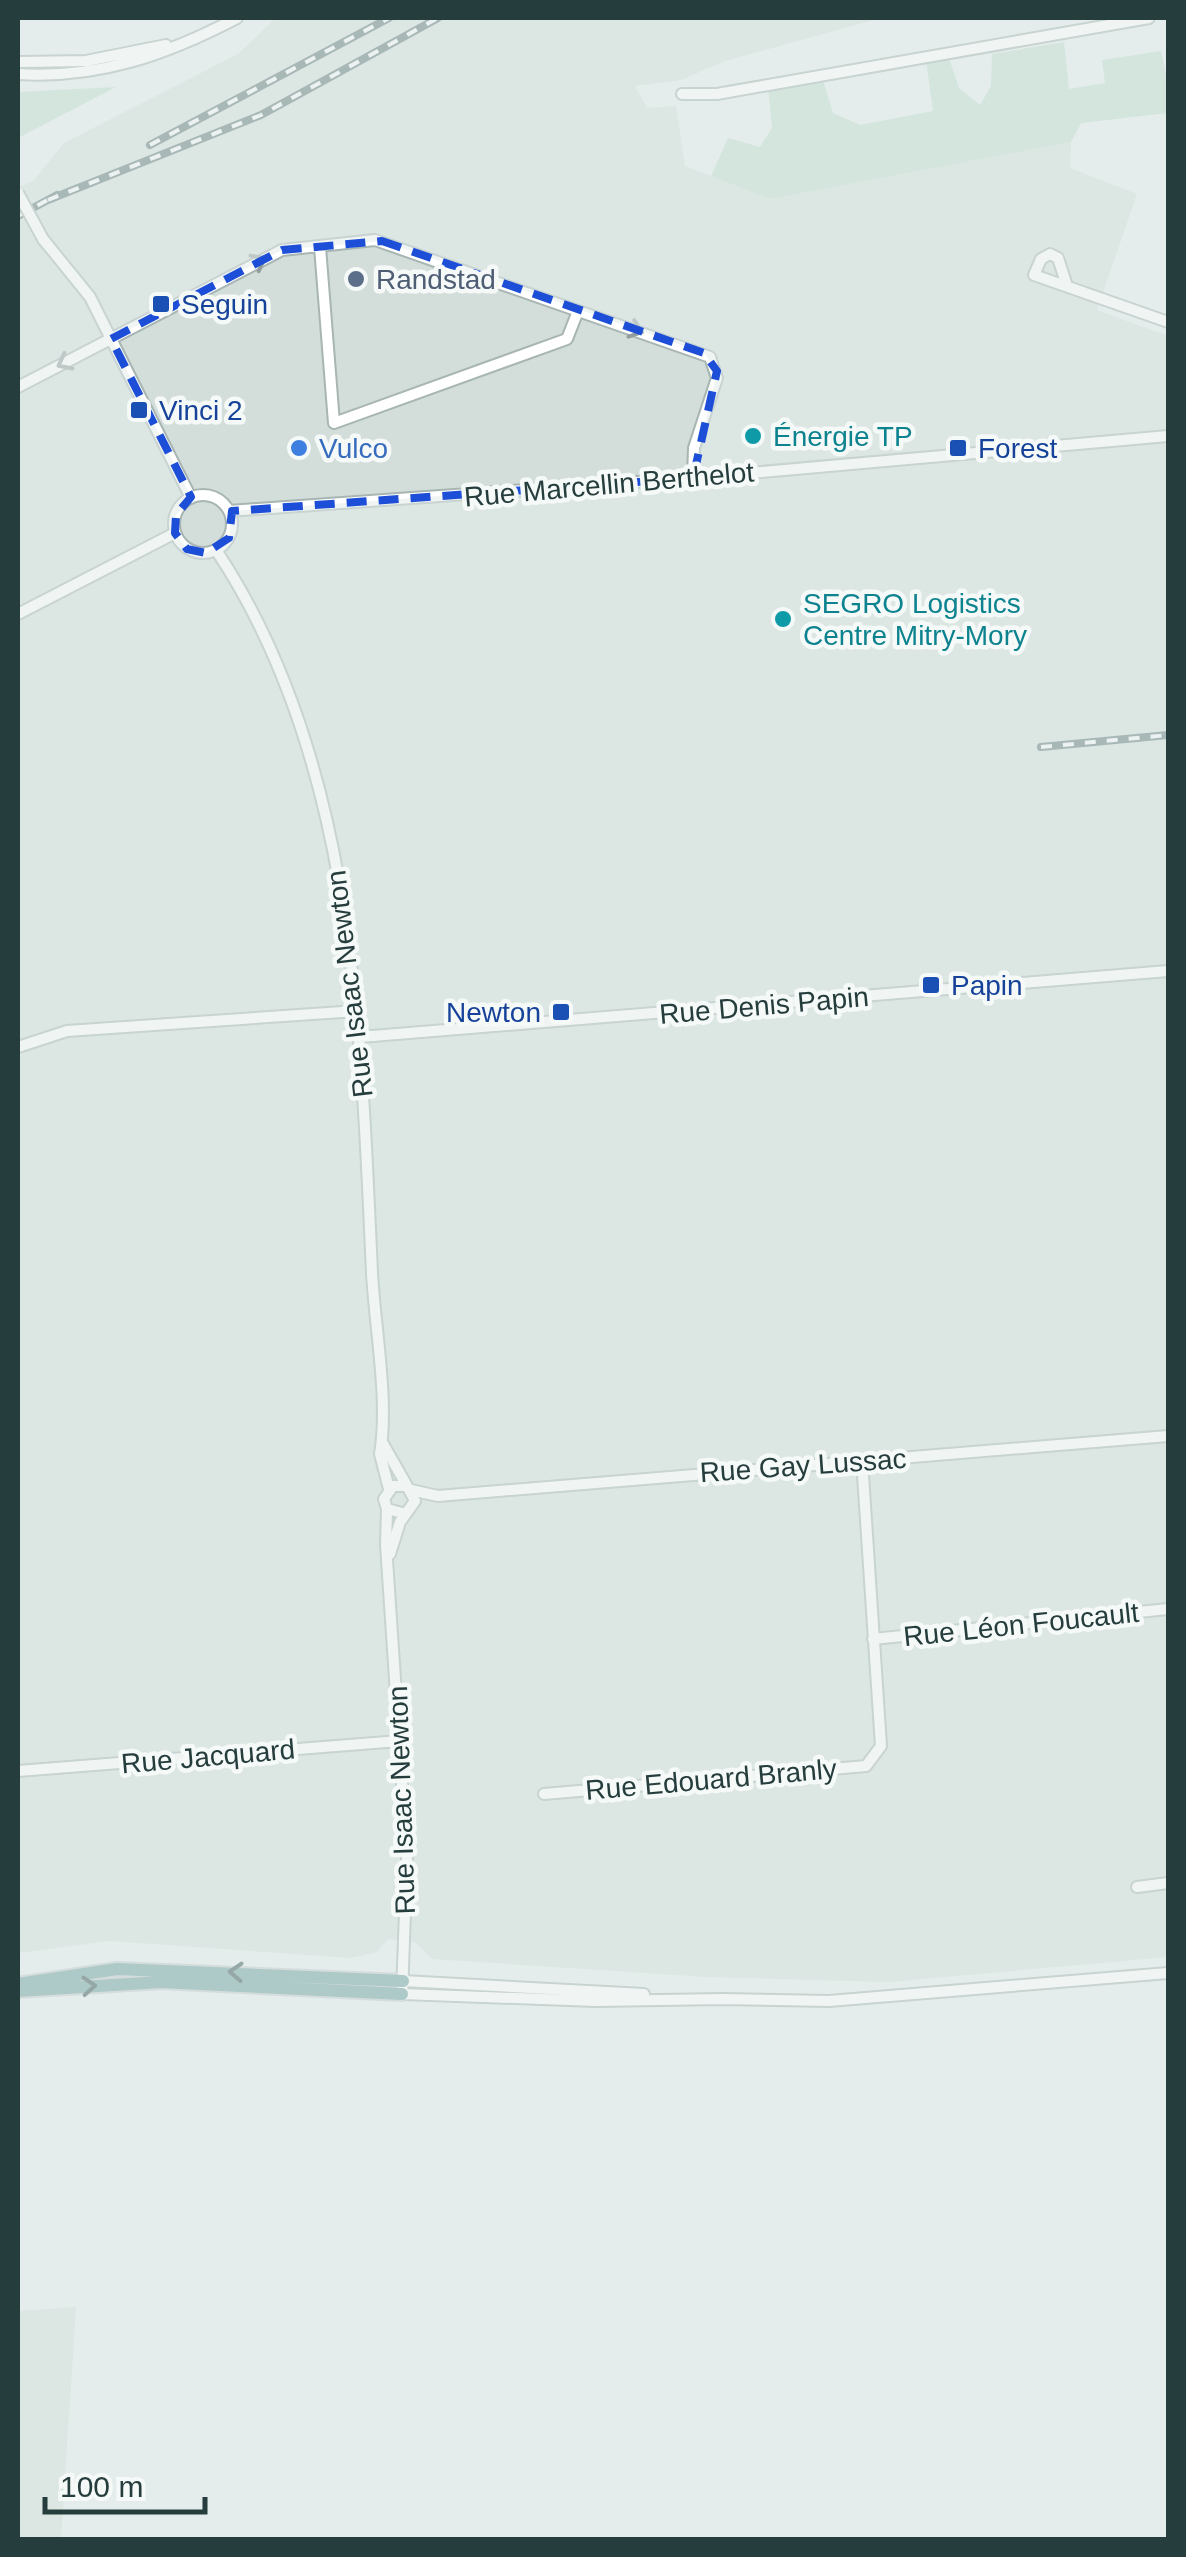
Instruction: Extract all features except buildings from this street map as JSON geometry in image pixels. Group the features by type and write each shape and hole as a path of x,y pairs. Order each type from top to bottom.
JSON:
{"main road":[{"path":"18,1987 117,1969 403,1987"}],"street":[{"path":"18,74 60,76 122,67 237,18"},
{"path":"682,94 717,94 1149,18"},
{"path":"18,62 86,61 196,38"},
{"path":"18,193 59,265 90,297 192,498"},
{"path":"18,387 282,250 382,241 710,357 716,378 694,448 694,478"},
{"path":"320,246 334,423 567,339 578,311"},
{"path":"1067,286 1168,322"},
{"name":"Rue Marcellin Berthelot","path":"229,511 694,478 1168,436"},
{"path":"192,498 215,498 229,511 232,529 216,550 196,553 175,533 176,515 192,498"},
{"path":"18,614 175,533"},
{"name":"Rue Isaac Newton","path":"216,550 291,697 340,877 358,1011 380,1454 388,1489 384,1498 407,1858 403,1987"},
{"name":"Rue Denis Papin","path":"360,1037 1168,971"},
{"path":"18,1047 67,1031 358,1011"},
{"name":"Rue Gay Lussac","path":"409,1488 438,1496 1168,1436"},
{"name":"Rue Isaac Newton","path":"382,1440 409,1488 410,1510 388,1560"},
{"name":"Rue Edouard Branly","path":"544,1794 866,1766 881,1746 862,1460"},
{"path":"388,1489 409,1488"},
{"name":"Rue Gay Lussac","path":"410,1510 438,1496"},
{"path":"387,1510 410,1510"},
{"name":"Rue Léon Foucault","path":"874,1639 1168,1609"},
{"name":"Rue Jacquard","path":"18,1771 400,1740"},
{"path":"1138,1887 1168,1884"},
{"path":"403,1987 829,2000 1168,1973"}],"highlighted area":[{"path":"382,241 704,353 717,371 693,478 232,511 229,538 206,553 187,549 175,533 176,515 191,497 111,339 282,250"}],"shaded area":[{"path":"276,18 881,18 725,61 681,80 635,86 647,108 676,106 685,166 770,199 1071,142 1070,168 1137,194 1097,310 1168,336 1168,1957 889,1982 706,1977 432,1959 415,1942 388,1939 377,1952 351,1958 110,1941 18,1953 18,188 34,180 64,143 238,54"},
{"path":"76,2307 61,2539 18,2539 18,2311"}],"green space":[{"path":"1064,42 1069,89 1105,83 1102,60 1161,51 1168,84 1168,113 1081,123 1071,142 770,199 711,176 728,138 760,147 772,128 768,87 822,77 833,113 860,125 933,111 926,60 948,55 959,88 980,105 991,86 992,54"},
{"path":"116,87 18,138 18,92"}],"railway":[{"path":"150,145 389,18"},
{"path":"48,200 261,115 438,18"},
{"path":"18,216 57,195"},
{"path":"1041,747 1168,735"}],"place":[{"name":"Randstad","path":"356,279"},
{"name":"Seguin","path":"161,304"},
{"name":"Vinci 2","path":"139,410"},
{"name":"Énergie TP","path":"753,436"},
{"name":"Vulco","path":"299,448"},
{"name":"Forest","path":"958,448"},
{"name":"SEGRO Logistics Centre Mitry-Mory","path":"783,619"},
{"name":"Papin","path":"931,985"},
{"name":"Newton","path":"561,1012"}]}
